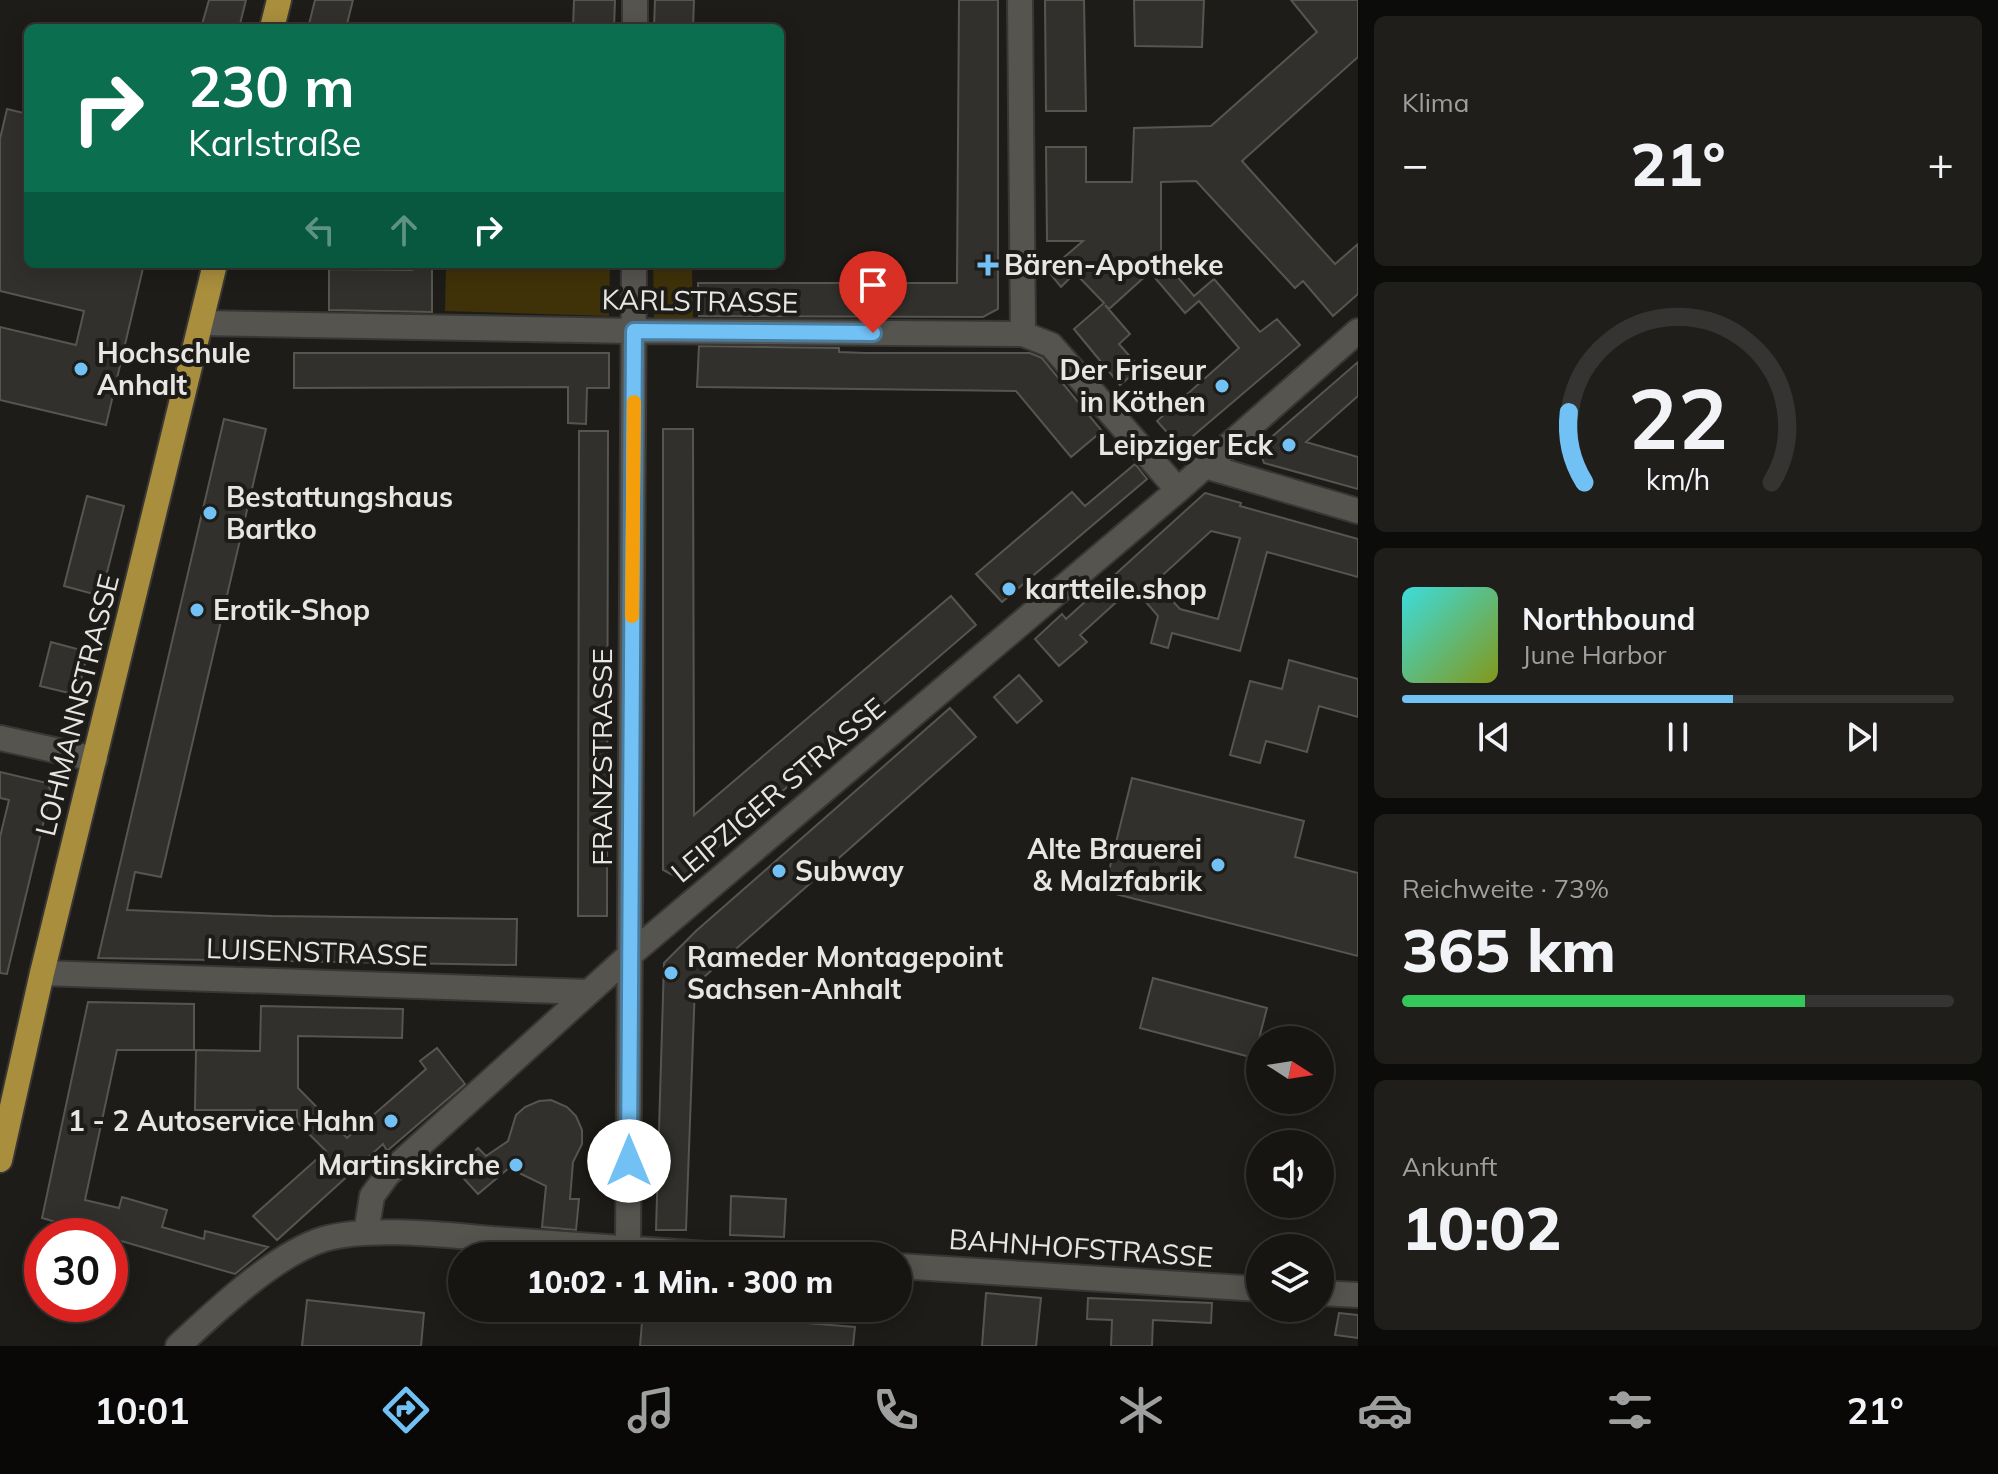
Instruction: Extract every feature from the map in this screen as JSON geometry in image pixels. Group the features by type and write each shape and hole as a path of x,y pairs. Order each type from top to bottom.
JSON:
{"main road":[{"path":"273,24 279,0"},
{"name":"LOHMANNSTRASSE","path":"0,1160 42,973 214,268"}],"street":[{"path":"635,0 635,24"},
{"path":"1020,0 1023,334"},
{"name":"FRANZSTRASSE","path":"628,1242 634,268"},
{"name":"KARLSTRASSE","path":"201,323 1023,334 1051,345 1178,490"},
{"name":"LEIPZIGER STRASSE","path":"366,1233 372,1196 388,1174 631,954 1178,490 1358,331"},
{"path":"1205,466 1358,511"},
{"path":"0,738 95,759"},
{"name":"LUISENSTRASSE","path":"42,973 589,992"},
{"path":"178,1346 286,1256 324,1239 366,1233 530,1242"},
{"name":"BAHNHOFSTRASSE","path":"912,1267 1246,1288"},
{"path":"1334,1294 1358,1295"}],"shaded area":[{"path":"446,268 610,268 609,316 445,311"},
{"path":"653,268 692,268 693,318 654,319"}],"building":[{"path":"209,0 246,0 240,24 202,24"},
{"path":"315,0 353,0 347,24 309,24"},
{"path":"574,0 615,0 614,24 573,24"},
{"path":"655,0 694,0 693,24 654,24"},
{"path":"959,0 998,0 998,309 983,317 699,316 698,283 957,283"},
{"path":"1045,0 1084,0 1086,111 1046,111"},
{"path":"1134,0 1204,0 1202,47 1135,46"},
{"path":"1291,0 1358,0 1358,57 1242,161 1335,264 1358,244 1358,294 1333,316 1303,281 1295,288 1196,181 1161,182 1161,258 1194,296 1214,279 1260,332 1277,319 1300,345 1180,447 1157,421 1239,348 1199,301 1185,313 1150,272 1109,309 1105,305 1130,334 1119,344 1140,368 1120,385 1074,329 1104,303 1075,273 1061,287 1048,271 1083,241 1047,241 1046,147 1086,147 1086,182 1132,182 1134,128 1211,126 1317,32"},
{"path":"7,109 24,113 24,268 143,268 106,425 0,400 0,327 76,345 84,311 0,291 0,139"},
{"path":"432,268 432,312 329,310 329,269"},
{"path":"699,346 839,348 839,352 865,353 1030,353 1042,358 1102,431 1071,457 1016,391 697,387"},
{"path":"294,353 609,353 609,388 587,388 586,424 568,423 568,387 294,388"},
{"path":"1358,362 1358,396 1306,442 1358,457 1358,489 1264,463 1259,448"},
{"path":"224,419 266,429 161,877 135,872 127,910 272,916 517,919 516,965 98,958"},
{"path":"663,429 693,429 694,815 951,596 976,625 680,879 663,870"},
{"path":"579,431 608,431 607,916 578,916"},
{"path":"1135,464 1147,479 1002,602 976,574 1072,492 1085,506"},
{"path":"1205,493 1358,539 1358,577 1267,552 1240,651 1172,633 1168,648 1151,643 1158,616 1133,587 1080,635 1087,642 1059,666 1035,639 1062,614 1066,619","holes":["1211,531 1240,538 1218,619 1180,609 1155,582"]},
{"path":"87,496 124,506 101,596 64,586"},
{"path":"51,642 88,652 77,695 40,686"},
{"path":"1289,660 1358,679 1358,717 1319,706 1307,752 1266,741 1260,763 1230,755 1250,681 1282,689"},
{"path":"1019,675 1042,701 1017,723 994,697"},
{"path":"950,708 976,737 695,985 686,1230 656,1230 664,963 696,931"},
{"path":"0,772 47,783 51,791 7,974 0,973 0,837 9,800 0,798"},
{"name":"Alte Brauerei & Malzfabrik","path":"1132,778 1304,821 1295,857 1358,873 1358,956 1104,891"},
{"path":"1153,978 1267,1008 1262,1026 1246,1026 1246,1056 1140,1028"},
{"path":"88,1002 194,1004 194,1050 117,1050 85,1200 119,1208 122,1197 167,1210 162,1227 204,1239 205,1231 268,1247 235,1274 128,1243 128,1218 42,1218"},
{"path":"261,1006 403,1009 402,1038 298,1036 298,1088 347,1138 426,1069 420,1061 437,1048 465,1084 387,1151 383,1144 277,1240 253,1216 326,1151 297,1122 297,1110 195,1110 196,1050 260,1051"},
{"name":"Martinskirche","path":"551,1100 567,1107 576,1116 582,1130 582,1144 573,1162 570,1199 579,1199 576,1230 542,1227 546,1186 509,1168 478,1194 455,1169 478,1148 486,1156 508,1141 516,1115 525,1107"},
{"path":"731,1196 786,1199 784,1237 730,1235"},
{"path":"986,1293 1041,1298 1036,1346 982,1346"},
{"path":"1088,1298 1212,1303 1211,1323 1153,1320 1152,1346 1111,1346 1112,1320 1087,1319"},
{"path":"307,1300 424,1313 421,1346 302,1346"},
{"path":"1339,1313 1358,1315 1358,1338 1335,1335"},
{"path":"642,1322 793,1322 855,1327 853,1346 640,1346"}],"slow traffic":[{"path":"632,616 634,402"}],"place":[{"name":"Bären-Apotheke","path":"988,265"},
{"name":"Hochschule Anhalt","path":"81,369"},
{"name":"Der Friseur in Köthen","path":"1222,386"},
{"name":"Leipziger Eck","path":"1289,445"},
{"name":"Bestattungshaus Bartko","path":"210,513"},
{"name":"kartteile.shop","path":"1009,589"},
{"name":"Erotik-Shop","path":"197,610"},
{"name":"Alte Brauerei & Malzfabrik","path":"1218,865"},
{"name":"Subway","path":"779,871"},
{"name":"Rameder Montagepoint Sachsen-Anhalt","path":"671,973"},
{"name":"1 - 2 Autoservice Hahn","path":"391,1121"},
{"name":"Martinskirche","path":"516,1165"}],"route":[{"path":"629,1161 634,331 873,333"}]}
